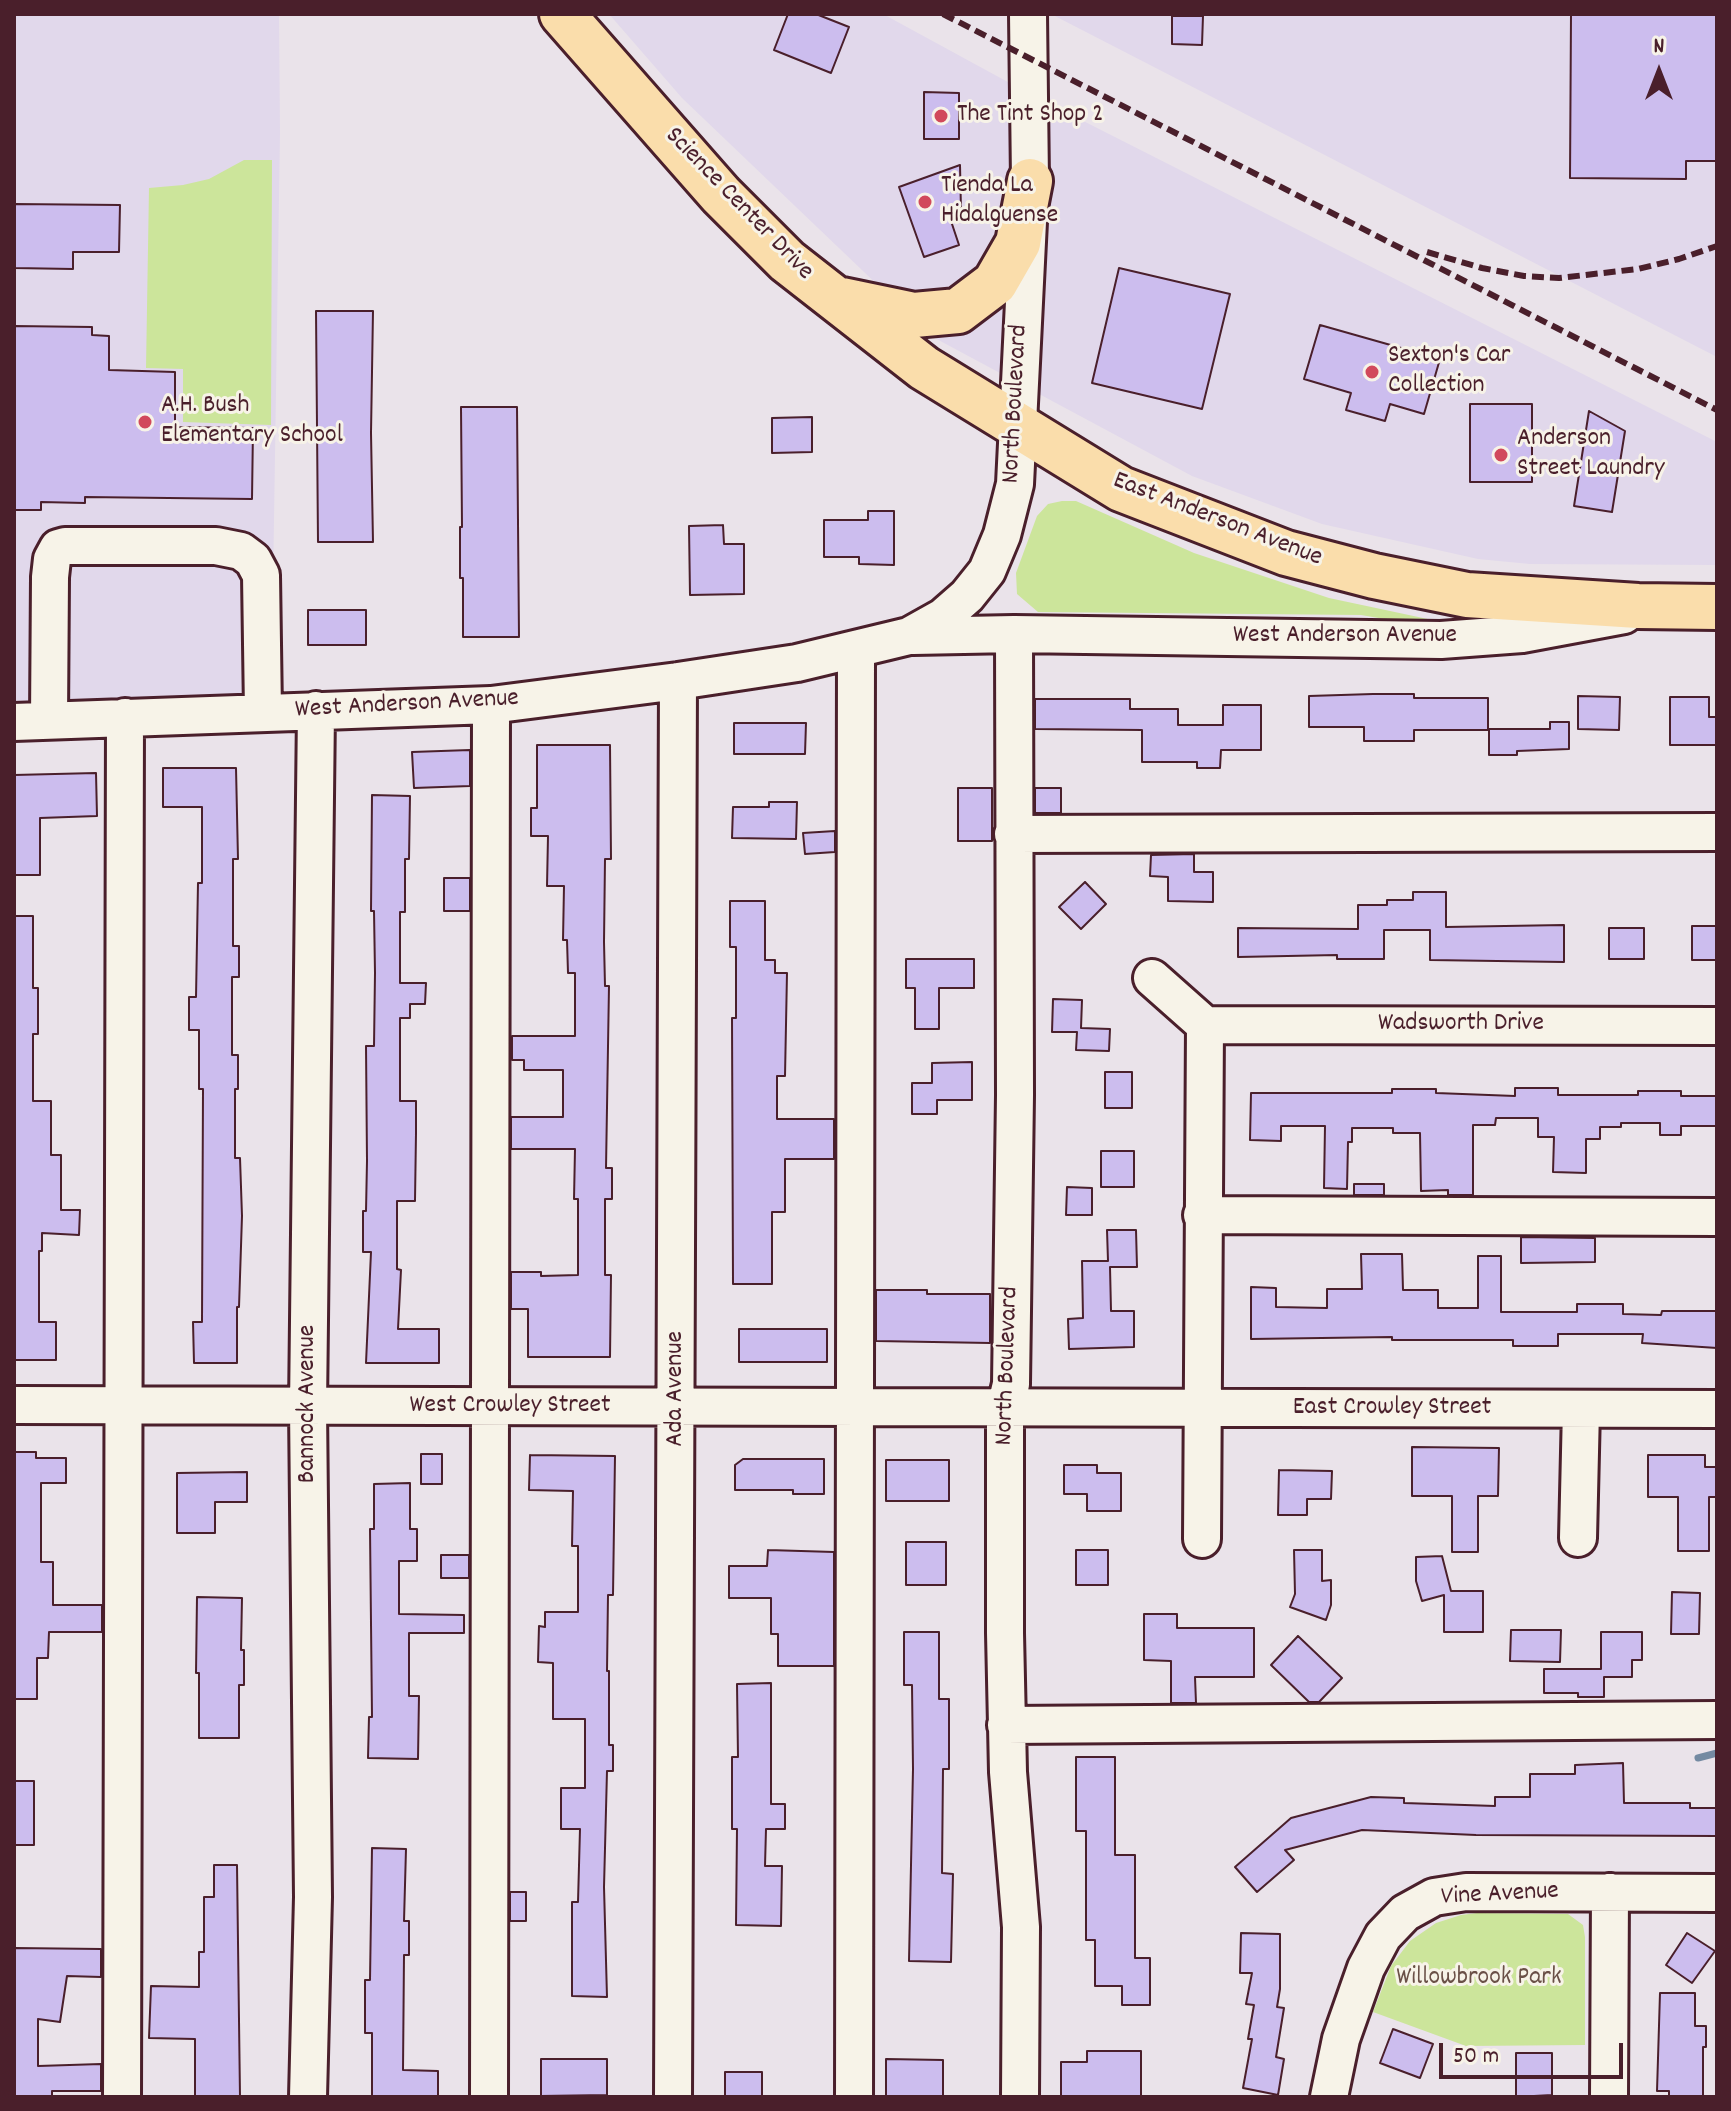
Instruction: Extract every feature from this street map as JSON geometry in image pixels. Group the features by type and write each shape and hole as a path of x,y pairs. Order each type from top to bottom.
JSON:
{"main road":[{"name":"Science Center Drive","path":"562,14 721,195 787,261 924,368 1016,425"},
{"path":"832,298 914,315 958,311 995,283 1018,243 1030,181"},
{"name":"East Anderson Avenue","path":"1016,425 1121,489 1286,553 1374,576 1467,595 1717,607"}],"street":[{"name":"North Boulevard","path":"797,663 909,636 943,617 967,596 987,571 1002,535 1015,484 1030,181 1028,14"},
{"path":"31,721 52,559 58,548 65,546 216,546 241,551 253,560 261,575 263,712"},
{"name":"West Anderson Avenue","path":"909,636 1014,634 1441,640 1522,634 1673,606"},
{"name":"North Boulevard","path":"1014,634 1013,1248 1011,1384 1005,1409 1006,1725 1021,1927 1020,2097"},
{"path":"854,2097 856,650"},
{"name":"West Anderson Avenue","path":"31,721 491,705 797,663"},
{"name":"Ada Avenue","path":"673,2097 678,1407 678,681"},
{"path":"489,2097 491,705"},
{"name":"Bannock Avenue","path":"308,2097 313,1897 308,1407 316,710"},
{"path":"122,2097 125,717"},
{"path":"1013,834 1717,832"},
{"path":"1152,978 1205,1025 1202,1539"},
{"name":"Wadsworth Drive","path":"1205,1025 1717,1026"},
{"path":"1202,1215 1717,1217"},
{"name":"West Crowley Street","path":"14,1405 1005,1409"},
{"name":"East Crowley Street","path":"1005,1409 1717,1409"},
{"path":"1578,1538 1581,1409"},
{"path":"1006,1725 1717,1720"},
{"name":"Vine Avenue","path":"1329,2097 1341,2039 1366,1968 1383,1936 1405,1913 1434,1897 1466,1892 1717,1893"},
{"path":"1609,2097 1610,1892"}],"shaded area":[{"name":"A.H. Bush Elementary School","path":"14,14 279,14 271,712 14,722"},
{"path":"609,14 883,14 1028,93 1717,442 1717,565 1530,564 1478,559 1322,524 1192,476 931,336 682,98"},
{"path":"1051,14 1717,14 1717,357"}],"green space":[{"path":"244,160 272,160 271,425 183,422 183,369 146,368 149,188 209,179"},
{"path":"1076,501 1194,553 1329,598 1437,621 1437,628 1361,615 1038,612 1017,594 1016,573 1037,516 1048,504"},
{"name":"Willowbrook Park","path":"1477,1913 1568,1914 1583,1925 1585,2045 1466,2046 1373,2012 1391,1966 1410,1941 1436,1923"}],"building":[{"path":"788,14 816,14 849,27 831,73 774,50"},
{"path":"1571,14 1717,14 1717,161 1686,161 1686,179 1570,178"},
{"path":"1172,16 1203,16 1202,45 1172,44"},
{"path":"924,92 959,93 959,139 924,139"},
{"path":"960,165 961,211 949,215 959,245 924,257 899,187"},
{"path":"14,204 120,205 119,252 73,252 73,269 14,268"},
{"path":"1119,268 1230,294 1202,409 1092,383"},
{"path":"316,311 373,311 373,542 318,542"},
{"path":"1320,325 1440,359 1424,414 1390,404 1385,421 1346,410 1351,393 1304,379"},
{"path":"14,326 92,327 92,335 109,336 109,370 175,372 175,427 253,428 252,499 85,497 85,503 41,502 41,510 14,510"},
{"path":"1470,404 1532,404 1532,482 1470,482"},
{"path":"461,407 517,407 519,637 463,637 463,578 460,578"},
{"path":"1589,411 1625,431 1612,512 1574,506"},
{"path":"812,417 812,452 772,453 772,418"},
{"path":"868,511 894,511 894,565 859,564 859,557 824,557 824,520 868,520"},
{"path":"723,525 724,544 744,544 744,594 690,595 689,526"},
{"path":"308,610 366,610 366,645 308,645"},
{"path":"1414,694 1414,698 1488,698 1488,730 1414,730 1414,741 1364,741 1364,727 1309,727 1309,696"},
{"path":"1578,696 1620,697 1619,730 1578,729"},
{"path":"1670,697 1709,697 1709,717 1717,717 1717,745 1670,745"},
{"path":"1035,699 1130,699 1130,709 1178,709 1178,725 1223,725 1223,705 1261,705 1261,750 1221,750 1220,768 1197,768 1197,762 1142,762 1142,730 1035,729"},
{"path":"1550,722 1569,722 1569,749 1489,755 1489,729 1550,729"},
{"path":"734,723 806,723 805,754 734,754"},
{"path":"537,745 610,745 611,859 605,859 604,942 605,986 609,986 606,1168 612,1168 612,1199 605,1199 605,1275 611,1275 610,1357 528,1357 528,1309 511,1309 511,1272 541,1272 541,1276 578,1275 575,1149 511,1149 511,1117 563,1117 563,1070 524,1070 524,1060 512,1060 512,1036 575,1036 575,973 568,973 567,940 563,940 564,886 547,886 548,836 531,836 531,808 537,808"},
{"path":"470,750 470,786 414,788 412,752"},
{"path":"163,768 236,768 238,859 233,859 233,946 239,946 239,977 232,977 232,1055 238,1055 235,1158 240,1158 242,1216 237,1363 194,1363 193,1322 202,1322 203,1089 199,1089 199,1030 189,1030 189,997 196,997 202,807 163,807"},
{"path":"96,773 97,816 40,818 40,875 14,875 14,775"},
{"path":"958,788 992,788 992,841 958,841"},
{"path":"1035,788 1061,788 1061,813 1035,813"},
{"path":"372,795 410,796 405,912 400,912 400,983 426,983 425,1004 410,1004 410,1018 400,1018 400,1101 416,1101 416,1133 415,1201 397,1201 397,1269 401,1270 398,1329 439,1329 439,1363 366,1363 371,1252 363,1252 367,1161 366,1046 374,1046 375,973 374,911 371,911"},
{"path":"769,802 797,802 796,839 732,838 733,807 769,807"},
{"path":"835,831 835,852 805,854 803,833"},
{"path":"1194,854 1194,872 1213,872 1213,902 1168,901 1168,877 1150,876 1151,855"},
{"path":"444,878 470,878 470,911 444,911"},
{"path":"1085,882 1106,904 1081,929 1059,907"},
{"path":"1413,892 1446,892 1446,927 1564,925 1564,962 1430,960 1430,930 1384,930 1384,959 1337,959 1337,955 1238,957 1238,928 1358,929 1358,905 1387,905 1387,900 1413,900"},
{"path":"730,901 765,901 765,960 775,960 775,973 787,973 785,1076 777,1076 777,1119 834,1119 834,1159 785,1159 785,1212 772,1212 772,1284 733,1284 732,1018 736,1018 736,947 730,947"},
{"path":"14,916 33,916 33,988 38,988 38,1034 33,1034 33,1101 51,1101 51,1155 61,1155 61,1210 80,1210 79,1235 42,1233 42,1251 39,1251 39,1322 56,1322 56,1360 14,1360"},
{"path":"1692,926 1717,926 1717,960 1692,960"},
{"path":"1609,928 1644,928 1644,959 1609,959"},
{"path":"906,959 974,959 974,988 939,988 939,1029 915,1029 915,988 906,988"},
{"path":"1053,999 1082,1000 1081,1028 1110,1029 1109,1051 1076,1050 1077,1032 1052,1032"},
{"path":"972,1062 972,1100 937,1100 937,1114 912,1114 912,1083 932,1083 932,1063"},
{"path":"1105,1072 1132,1072 1132,1108 1105,1108"},
{"path":"1515,1088 1558,1088 1558,1095 1638,1095 1638,1091 1681,1091 1681,1096 1717,1096 1717,1126 1681,1126 1681,1135 1660,1135 1660,1123 1621,1123 1621,1127 1600,1127 1600,1139 1586,1139 1586,1173 1553,1172 1554,1137 1538,1137 1538,1118 1496,1118 1495,1125 1473,1125 1473,1195 1448,1195 1448,1190 1421,1191 1420,1133 1393,1133 1393,1128 1352,1128 1352,1142 1348,1142 1347,1189 1324,1188 1325,1126 1281,1126 1281,1141 1250,1140 1251,1093 1392,1093 1392,1089 1436,1089 1436,1093 1515,1096"},
{"path":"1101,1151 1134,1151 1134,1187 1101,1187"},
{"path":"1354,1184 1384,1184 1384,1195 1354,1195"},
{"path":"1067,1187 1092,1188 1092,1215 1066,1215"},
{"path":"1107,1230 1136,1230 1137,1267 1110,1267 1111,1311 1134,1311 1134,1347 1069,1349 1068,1319 1083,1318 1082,1261 1108,1261"},
{"path":"1521,1237 1595,1238 1595,1262 1521,1263"},
{"path":"1361,1254 1402,1254 1403,1290 1438,1290 1438,1308 1478,1308 1478,1256 1501,1256 1501,1312 1577,1312 1577,1304 1623,1304 1623,1314 1717,1311 1717,1348 1642,1343 1643,1334 1558,1334 1558,1346 1513,1346 1513,1340 1392,1340 1392,1337 1251,1339 1251,1287 1276,1288 1276,1307 1327,1308 1327,1289 1362,1289"},
{"path":"876,1290 990,1294 990,1343 876,1341"},
{"path":"739,1329 827,1329 827,1362 739,1362"},
{"path":"1412,1447 1499,1448 1498,1496 1478,1496 1478,1552 1452,1552 1452,1496 1412,1496"},
{"path":"14,1452 36,1452 36,1458 66,1458 66,1483 41,1483 41,1562 53,1562 53,1605 102,1605 102,1632 49,1632 48,1658 37,1658 37,1699 14,1699"},
{"path":"421,1454 442,1454 442,1484 421,1484"},
{"path":"530,1455 615,1456 613,1595 608,1595 609,1745 613,1745 613,1771 607,1771 604,1887 607,1997 572,1996 572,1902 578,1902 580,1829 561,1829 561,1788 585,1788 585,1719 553,1719 553,1663 538,1662 539,1626 545,1627 545,1612 578,1612 578,1546 572,1546 573,1491 529,1490"},
{"path":"1648,1455 1705,1455 1705,1467 1717,1467 1717,1497 1709,1497 1709,1551 1678,1551 1678,1497 1648,1497"},
{"path":"743,1459 824,1459 824,1494 793,1494 793,1490 735,1490 735,1465"},
{"path":"886,1460 949,1460 949,1501 886,1501"},
{"path":"1064,1465 1097,1465 1097,1473 1121,1473 1121,1511 1087,1511 1087,1494 1064,1494"},
{"path":"1279,1470 1332,1471 1331,1499 1307,1499 1307,1515 1278,1515"},
{"path":"247,1472 247,1502 215,1502 215,1533 177,1533 177,1473"},
{"path":"410,1483 410,1529 417,1529 417,1561 399,1561 399,1614 464,1615 464,1633 409,1633 409,1696 419,1696 418,1759 368,1758 369,1717 372,1717 370,1529 374,1529 374,1484"},
{"path":"906,1542 946,1542 946,1585 906,1585"},
{"path":"768,1550 834,1552 834,1666 778,1666 778,1634 771,1634 771,1598 729,1598 729,1566 767,1566"},
{"path":"1076,1550 1108,1550 1108,1585 1076,1585"},
{"path":"1294,1550 1322,1550 1322,1581 1331,1580 1331,1605 1326,1620 1290,1607 1295,1594"},
{"path":"441,1555 469,1555 469,1578 441,1578"},
{"path":"1442,1556 1451,1591 1483,1591 1483,1632 1444,1632 1444,1595 1422,1601 1416,1581 1416,1557"},
{"path":"1672,1592 1700,1593 1699,1634 1671,1634"},
{"path":"197,1597 242,1598 244,1685 239,1685 239,1738 199,1738"},
{"path":"1144,1614 1177,1614 1177,1628 1254,1628 1254,1677 1195,1677 1196,1703 1171,1703 1171,1661 1144,1660"},
{"path":"1511,1630 1561,1630 1560,1662 1510,1661"},
{"path":"904,1632 939,1632 939,1699 949,1699 949,1769 943,1769 942,1873 953,1874 951,1962 909,1961 912,1685 904,1685"},
{"path":"1601,1632 1642,1632 1642,1660 1632,1660 1632,1677 1604,1677 1604,1697 1544,1693 1544,1669 1601,1669"},
{"path":"1298,1636 1342,1678 1319,1702 1309,1702 1271,1665"},
{"path":"771,1683 771,1804 785,1804 785,1829 766,1829 765,1866 782,1866 781,1926 736,1925 737,1829 732,1829 732,1757 738,1757 737,1684"},
{"path":"1076,1757 1115,1757 1115,1855 1135,1855 1135,1958 1150,1958 1150,2005 1122,2005 1122,1986 1095,1986 1095,1940 1086,1940 1086,1831 1076,1831"},
{"path":"1623,1763 1624,1803 1690,1803 1690,1808 1717,1808 1717,1836 1476,1835 1362,1830 1285,1850 1294,1860 1257,1892 1235,1867 1291,1818 1371,1797 1404,1798 1404,1803 1495,1806 1495,1797 1530,1797 1530,1774 1575,1774 1575,1765"},
{"path":"14,1781 34,1781 34,1845 14,1845"},
{"path":"372,1848 406,1849 404,1921 409,1921 409,1955 404,1955 403,2070 438,2071 438,2097 372,2097 372,2033 365,2033 365,1980 370,1980"},
{"path":"214,1865 237,1865 240,2097 195,2097 195,2039 149,2038 151,1986 199,1987 199,1952 204,1952 204,1897 214,1897"},
{"path":"510,1892 526,1892 526,1921 510,1921"},
{"path":"1241,1933 1280,1934 1277,2007 1284,2008 1276,2057 1284,2059 1278,2095 1243,2088 1252,2039 1248,2039 1254,2005 1246,2004 1252,1973 1240,1973"},
{"path":"1687,1933 1715,1951 1692,1983 1666,1965"},
{"path":"14,1948 101,1949 101,1977 67,1976 60,2022 38,2019 38,2066 101,2064 101,2091 52,2091 52,2097 14,2097"},
{"path":"1660,1993 1695,1993 1695,2026 1706,2026 1703,2097 1669,2097 1669,2091 1657,2091"},
{"path":"1393,2029 1433,2044 1420,2078 1380,2063"},
{"path":"1087,2051 1141,2051 1141,2097 1061,2097 1061,2062 1087,2062"},
{"path":"1516,2053 1552,2053 1552,2095 1516,2097"},
{"path":"541,2059 607,2059 607,2095 541,2096"},
{"path":"886,2059 943,2060 943,2097 886,2097"},
{"path":"725,2072 762,2072 762,2097 725,2097"}],"waterway":[{"path":"1698,1758 1717,1753"}],"railway":[{"path":"943,14 1717,410"},
{"path":"1427,252 1482,268 1524,276 1559,278 1638,269 1717,246"}],"place":[{"name":"The Tint Shop 2","path":"941,116"},
{"name":"Tienda La Hidalguense","path":"925,202"},
{"name":"Sexton's Car Collection","path":"1372,372"},
{"name":"A.H. Bush Elementary School","path":"145,422"},
{"name":"Anderson Street Laundry","path":"1501,455"}]}
